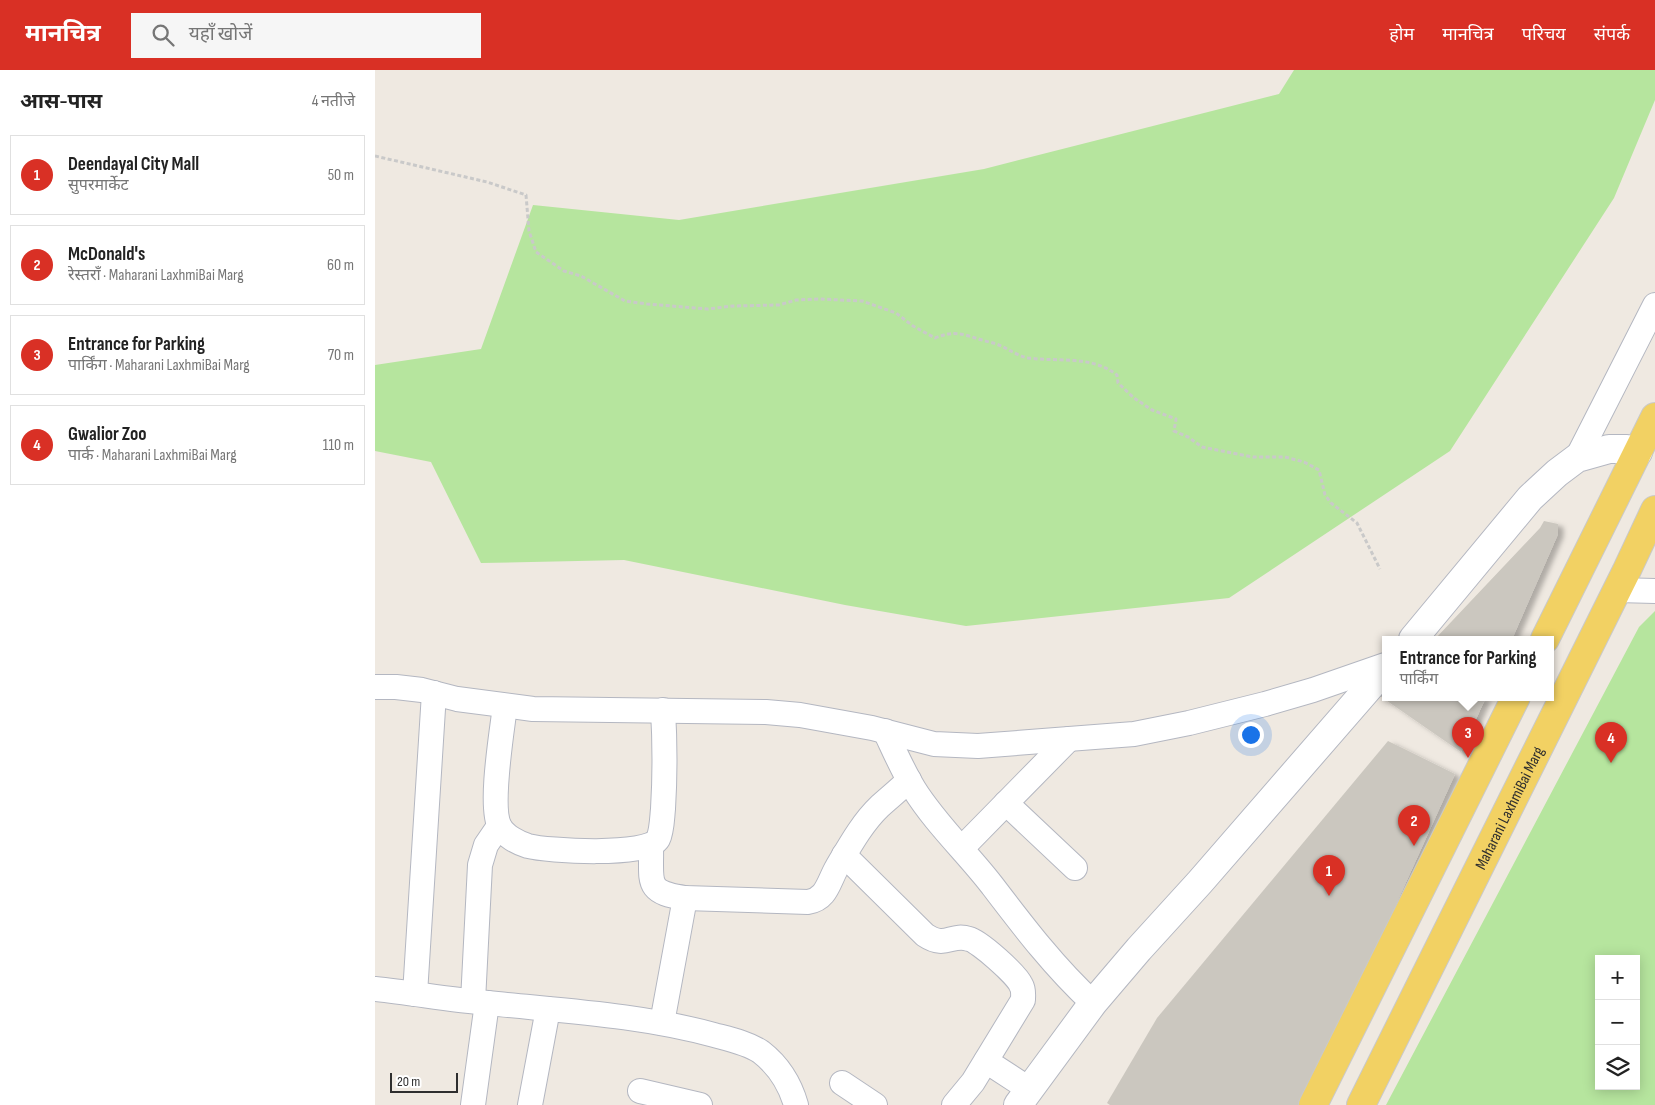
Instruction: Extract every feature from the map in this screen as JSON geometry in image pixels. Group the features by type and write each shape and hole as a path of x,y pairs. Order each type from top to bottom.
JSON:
{"main road":[{"path":"1546,636 1655,417"},
{"name":"Maharani LaxhmiBai Marg","path":"1361,1105 1655,510"},
{"path":"1313,1105 1514,701"}],"street":[{"path":"1577,458 1655,305"},
{"path":"1415,636 1530,498 1557,473 1577,458 1609,449 1627,449 1638,452"},
{"path":"1617,590 1655,591"},
{"path":"375,687 422,690 457,699 533,709 766,712 800,715 885,731 934,744 978,746 1134,734 1189,723 1265,704 1382,666"},
{"path":"986,1061 1023,1097 1093,1003 1139,949 1201,882 1382,672"},
{"path":"415,994 434,693"},
{"path":"505,706 495,806 499,826 508,837 528,846 576,851 626,850 651,846 658,839 662,824 665,758 663,710"},
{"path":"885,731 909,780 934,816 962,848 1044,952 1093,1003"},
{"path":"962,848 1069,739"},
{"path":"651,846 652,882 656,890 667,896 815,901 823,896 844,855 861,829 879,807 909,780"},
{"path":"1007,803 1075,868"},
{"path":"473,1105 480,1002 480,865 486,845 499,826"},
{"path":"844,855 925,935 941,942 961,938 971,939 1006,967 1021,982 1024,992 1023,1000 973,1082 954,1105"},
{"path":"662,1023 685,898"},
{"path":"375,989 617,1016 683,1026 735,1041 759,1051 777,1067 792,1091 796,1105"},
{"path":"530,1105 548,1008"},
{"path":"842,1083 875,1105"},
{"path":"640,1091 700,1105"}],"path":[{"path":"375,156 487,182 526,195 529,231 536,252 564,270 581,276 625,301 708,309 733,306 779,306 796,300 862,301 896,313 913,326 935,338 948,333 963,333 999,345 1015,354 1028,358 1069,360 1106,366 1117,375 1118,382 1134,398 1152,410 1176,419 1174,431 1188,436 1202,447 1253,457 1285,457 1304,462 1319,470 1325,495 1331,504 1357,523 1380,569"}],"green space":[{"path":"1294,70 1655,70 1655,100 1614,198 1450,451 1229,598 966,626 845,605 624,560 481,563 431,462 375,451 375,365 481,349 533,205 679,220 984,169 1279,94"},
{"path":"1655,611 1655,1105 1386,1105 1639,627"}],"building":[{"path":"1544,521 1558,524 1558,534 1513,636 1438,636 1540,528"},
{"path":"1387,701 1484,701 1461,752"},
{"path":"1388,741 1455,774 1313,1087 1302,1105 1110,1105 1107,1103 1157,1018"}],"place":[{"name":"Entrance for Parking","path":"1468,758"},
{"name":"Gwalior Zoo","path":"1611,763"},
{"name":"McDonald's","path":"1414,846"},
{"name":"Deendayal City Mall","path":"1329,896"}]}
